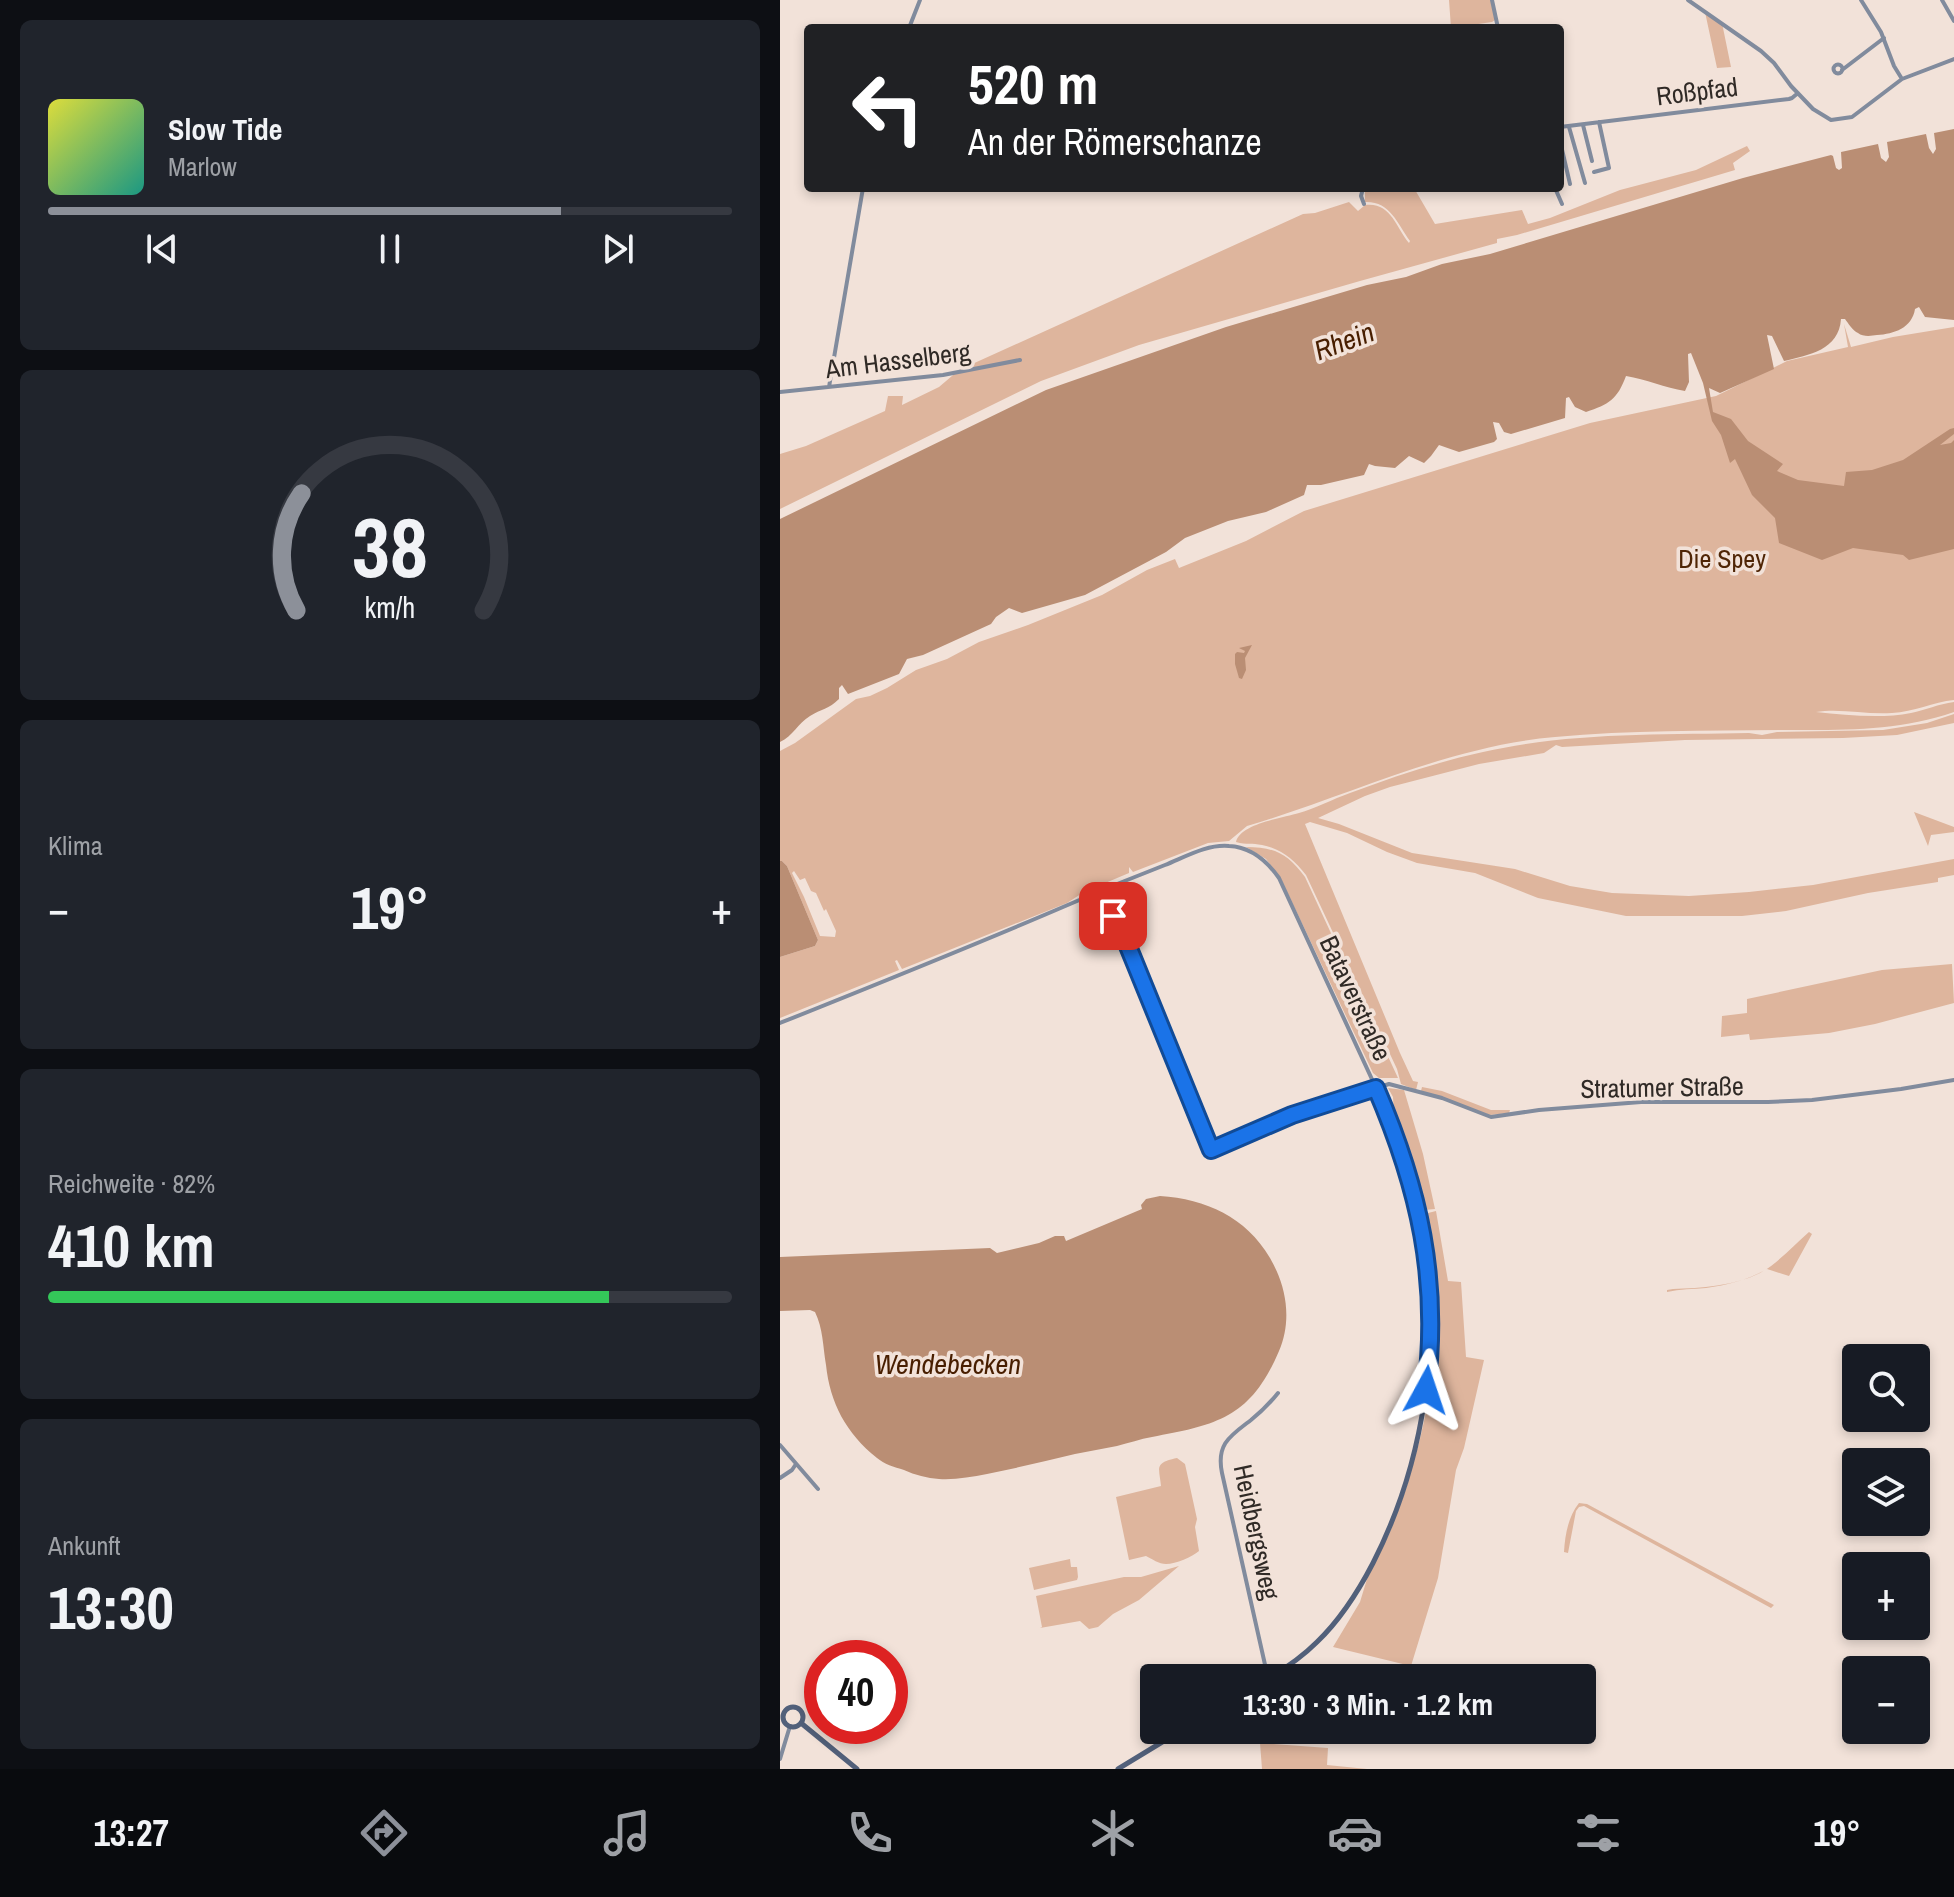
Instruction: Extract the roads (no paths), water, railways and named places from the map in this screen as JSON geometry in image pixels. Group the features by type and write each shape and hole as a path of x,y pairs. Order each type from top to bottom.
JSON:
{"street":[{"path":"911,24 920,0"},
{"path":"1492,0 1497,24"},
{"path":"1688,0 1761,51 1798,93 1821,115 1831,120 1858,114 1902,79 1954,59"},
{"path":"1861,0 1884,38 1902,79"},
{"path":"1942,0 1954,21"},
{"path":"1842,70 1884,38"},
{"name":"Roßpfad","path":"1564,127 1789,99 1798,93"},
{"path":"1594,172 1609,168 1599,122"},
{"path":"1583,125 1592,161"},
{"path":"1569,127 1585,183"},
{"path":"1564,158 1570,184"},
{"path":"829,387 862,192"},
{"path":"1362,192 1364,204"},
{"path":"1557,192 1562,204"},
{"name":"Am Hasselberg","path":"780,392 943,375 1020,360"},
{"name":"Bataverstraße","path":"780,1023 1213,847 1237,847 1257,855 1273,870 1394,1128 1422,1231 1430,1292 1430,1340 1418,1441 1389,1531 1366,1577 1328,1632 1289,1664"},
{"path":"1103,890 1211,1150 1292,1115 1376,1088"},
{"name":"Stratumer Straße","path":"1376,1088 1394,1084 1455,1102 1481,1114 1500,1117 1539,1110 1641,1102 1812,1100 1954,1080"},
{"name":"Heidbergsweg","path":"1265,1664 1222,1473 1221,1456 1226,1441 1260,1413 1278,1393"},
{"path":"780,1445 818,1489"},
{"path":"780,1478 796,1464"},
{"path":"799,1709 803,1717 801,1723 790,1726 784,1720 782,1710 799,1709"},
{"path":"801,1723 857,1769"},
{"path":"780,1759 790,1726"},
{"path":"1118,1769 1130,1766 1162,1744"}],"water":[{"name":"Rhein","path":"1954,129 1954,320 1925,317 1919,307 1901,329 1867,336 1856,332 1845,319 1841,319 1835,338 1829,344 1812,353 1784,361 1772,336 1767,335 1774,369 1720,393 1709,388 1713,412 1731,419 1748,441 1783,464 1777,471 1798,480 1844,486 1846,472 1872,470 1903,460 1954,428 1954,434 1940,445 1954,440 1954,549 1909,560 1903,555 1853,548 1822,560 1779,543 1775,518 1752,495 1735,459 1730,463 1721,435 1712,421 1703,383 1691,353 1688,354 1689,382 1685,391 1626,376 1615,396 1594,409 1586,412 1575,407 1569,397 1566,398 1565,418 1511,434 1504,432 1499,423 1493,422 1497,439 1494,442 1459,452 1439,445 1424,463 1409,456 1395,468 1369,464 1364,475 1321,485 1307,485 1304,495 1266,512 1228,521 1185,538 1166,552 1085,595 1022,613 1009,608 991,624 923,655 907,659 899,674 848,694 842,685 839,699 806,719 780,742 780,519 1046,390 1226,327 1831,155 1839,170 1842,168 1841,152 1878,144 1881,158 1886,162 1889,157 1887,142 1926,134 1933,154 1936,149 1934,133"},
{"path":"1252,645 1245,658 1246,670 1242,679 1239,678 1235,654 1244,653 1239,648"},
{"path":"780,861 787,866 818,940 815,946 780,957"},
{"name":"Wendebecken","path":"1160,1196 1209,1206 1249,1231 1276,1269 1286,1304 1283,1340 1257,1391 1230,1414 1196,1428 975,1476 945,1479 917,1475 880,1460 848,1428 831,1392 815,1312 780,1311 780,1257 990,1248 997,1253 1055,1236 1064,1236 1066,1241 1142,1209 1141,1205 1146,1199"}],"park label":[{"name":"Die Spey","path":"1722,558"}]}
